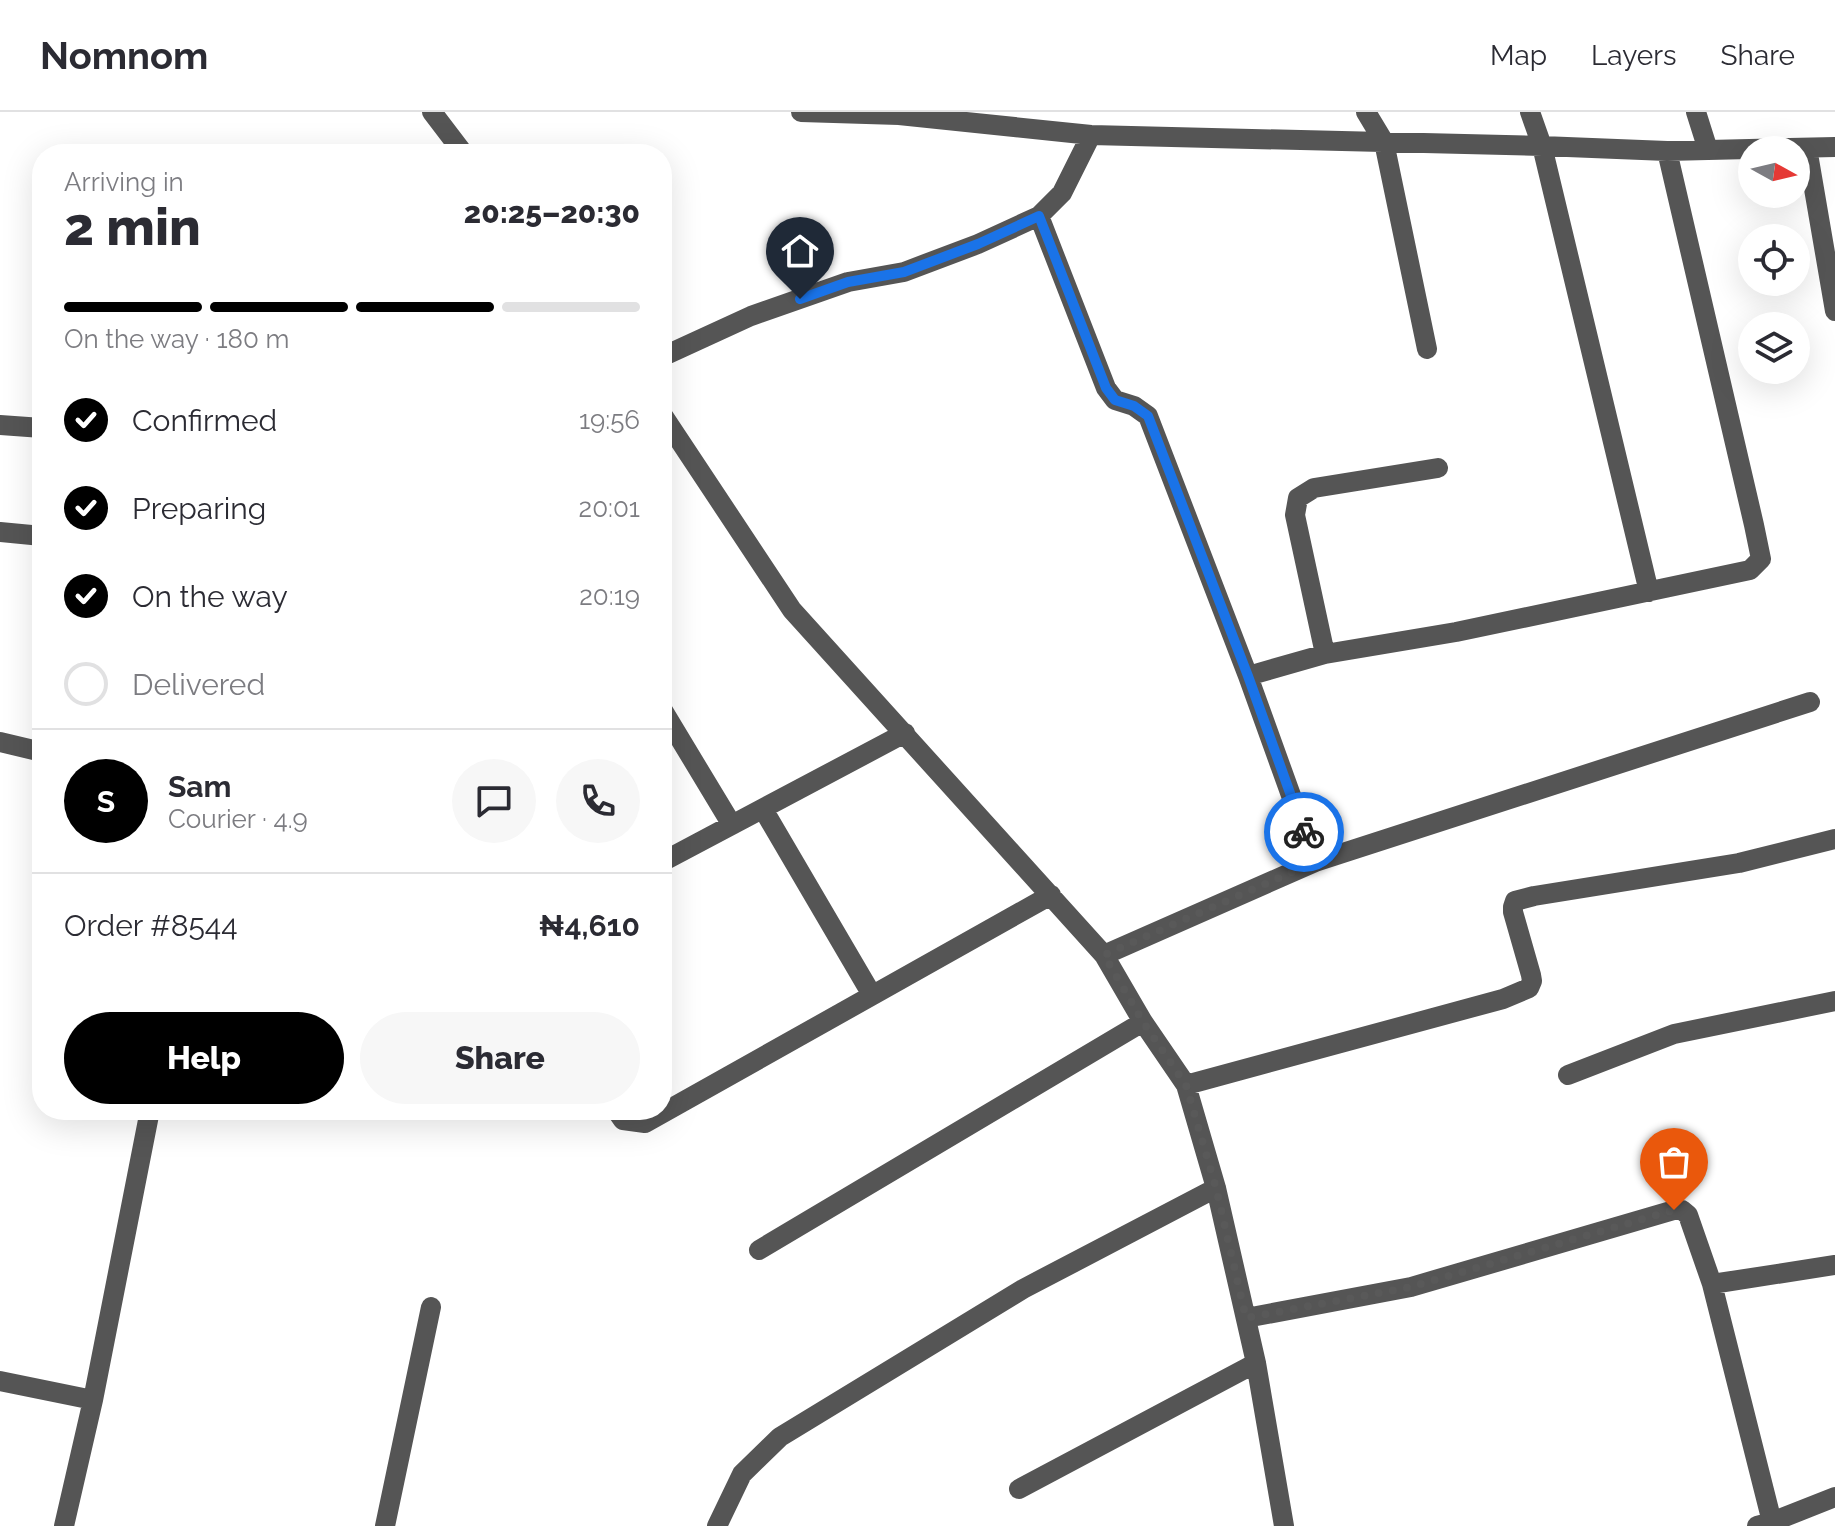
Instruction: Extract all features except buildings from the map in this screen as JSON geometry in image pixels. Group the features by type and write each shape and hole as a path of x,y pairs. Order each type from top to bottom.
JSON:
{"street":[{"path":"432,112 456,144"},
{"path":"801,112 899,115 1091,135 1667,151 1738,149"},
{"path":"1366,112 1384,142 1427,349"},
{"path":"1530,112 1542,146 1649,592"},
{"path":"1696,112 1708,150"},
{"path":"672,352 751,316 848,282 904,272 978,244 1039,216 1062,193 1091,135"},
{"path":"1810,148 1835,147"},
{"path":"1248,676 1325,654 1456,632 1750,570 1761,559 1667,151"},
{"path":"1810,165 1835,311"},
{"path":"1039,216 1106,388 1115,400 1134,406 1148,416 1248,676 1315,862"},
{"path":"0,425 32,427"},
{"path":"672,429 792,610 1104,955 1143,1022 1186,1085 1216,1188 1246,1318 1284,1526"},
{"path":"1325,654 1295,515 1298,498 1314,488 1438,468"},
{"path":"0,532 32,535"},
{"path":"1104,955 1315,862 1810,702"},
{"path":"672,726 732,825"},
{"path":"672,857 905,733"},
{"path":"0,742 32,750"},
{"path":"763,809 872,995"},
{"path":"1186,1085 1503,999 1529,988 1532,981 1513,912 1515,901 1739,863 1835,839"},
{"path":"672,1108 1051,895"},
{"path":"1568,1075 1674,1034 1835,1001"},
{"path":"759,1250 1143,1022"},
{"path":"64,1526 93,1400 148,1120"},
{"path":"623,1120 645,1123 650,1120"},
{"path":"717,1526 742,1474 780,1437 1023,1289 1216,1188"},
{"path":"1246,1318 1411,1287 1682,1210 1688,1215 1712,1284 1764,1524 1835,1497"},
{"path":"1712,1284 1835,1265"},
{"path":"385,1526 431,1307"},
{"path":"1019,1489 1256,1363"},
{"path":"0,1381 93,1400"}],"way so far":[{"path":"1304,832 1315,862 1104,955 1143,1022 1186,1085 1216,1188 1246,1318 1411,1287 1674,1210"}],"route":[{"path":"800,299 848,282 904,272 978,244 1039,216 1106,388 1115,400 1134,406 1148,416 1304,832"}]}
